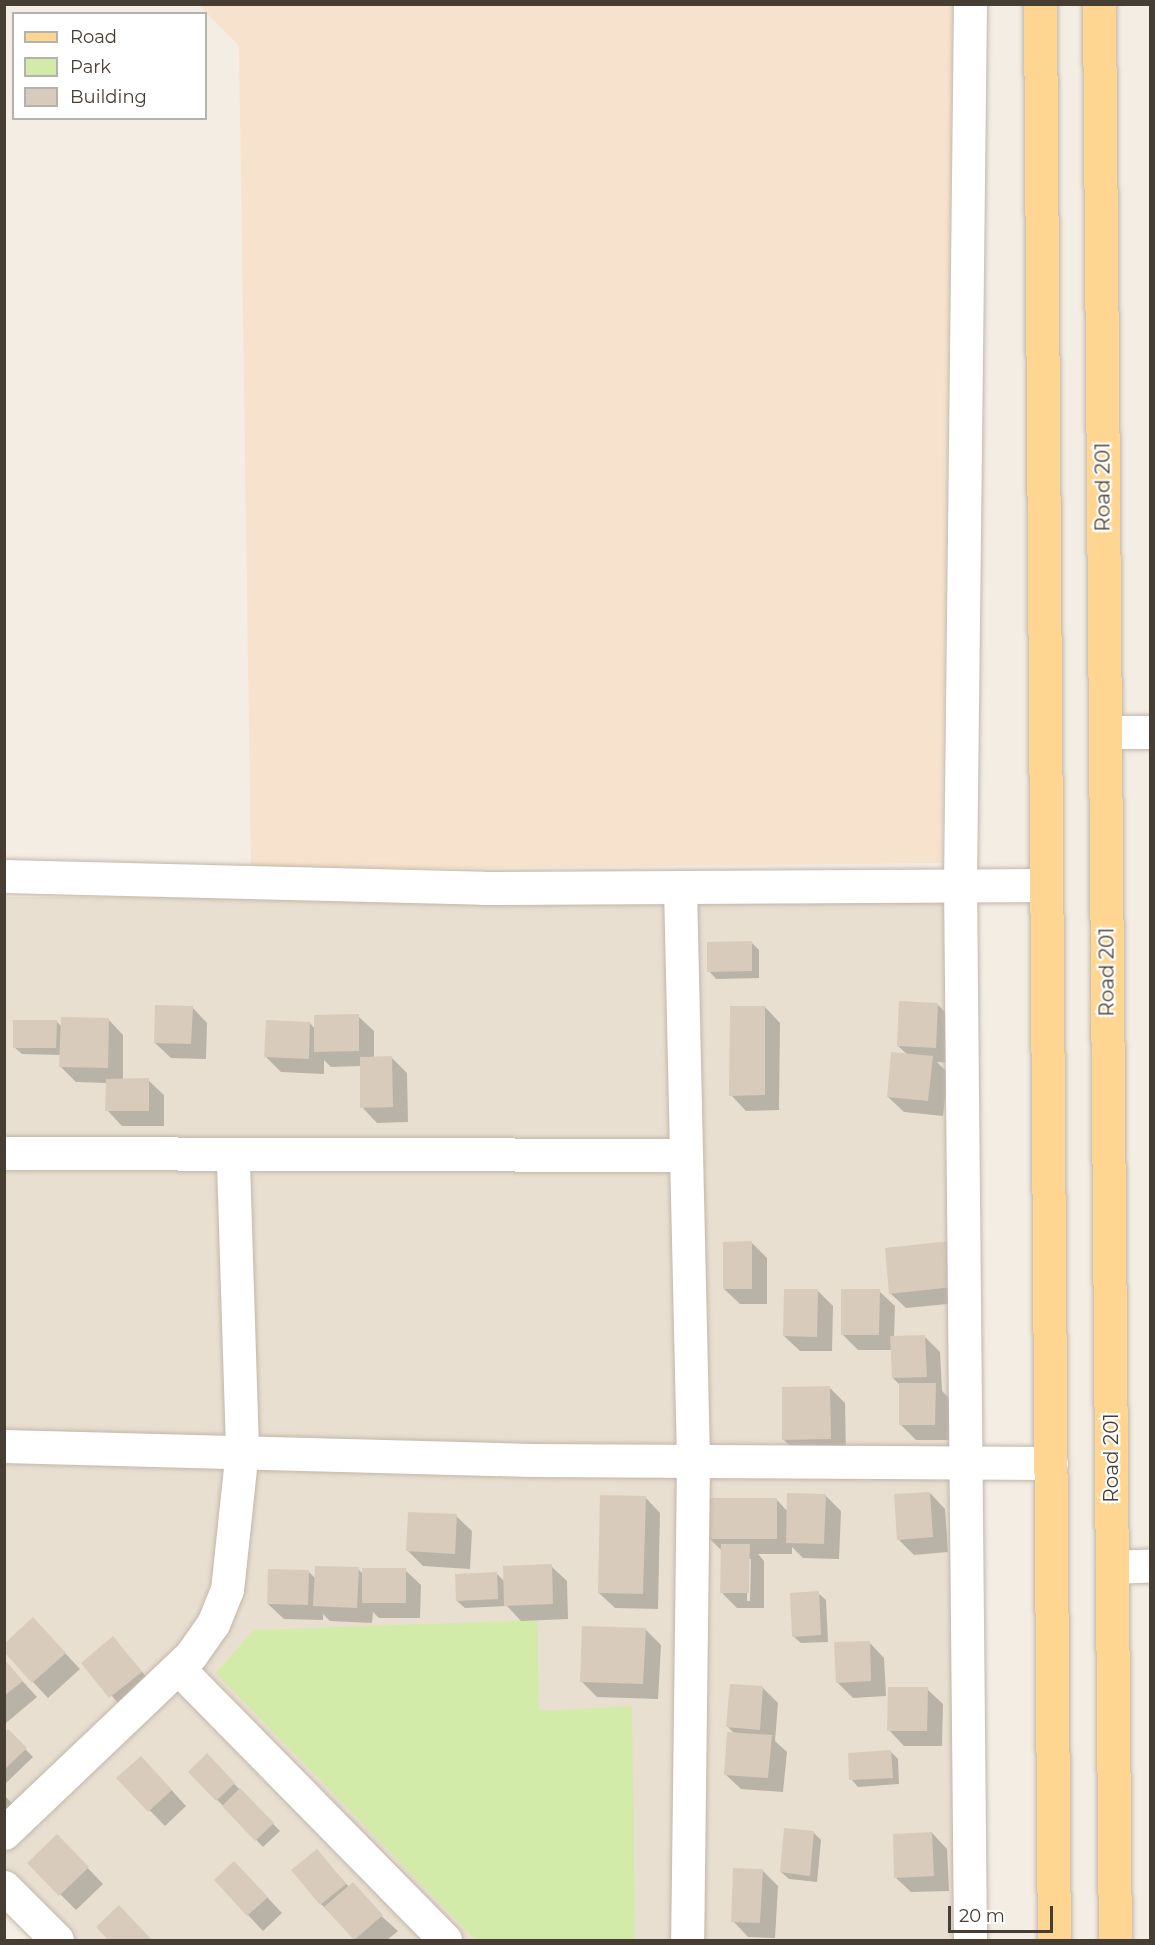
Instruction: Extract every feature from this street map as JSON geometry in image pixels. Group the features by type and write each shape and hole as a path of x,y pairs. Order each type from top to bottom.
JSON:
{"main road":[{"path":"1040,4 1054,1941"},
{"name":"Road 201","path":"1099,4 1115,1941"}],"street":[{"path":"970,4 960,885 968,1463 970,1941"},
{"path":"1105,732 1150,732"},
{"path":"4,876 483,888 1046,885"},
{"path":"680,887 693,1462 687,1941"},
{"path":"4,1153 233,1157 686,1155"},
{"path":"4,1833 178,1668 213,1624 227,1590 242,1449 233,1157"},
{"path":"4,1446 242,1449 693,1462 1051,1463"},
{"path":"1112,1567 1150,1566"},
{"path":"178,1668 445,1941"},
{"path":"4,1887 57,1941"}],"shaded area":[{"path":"199,5 953,5 942,863 251,870 239,46"},
{"path":"4,897 956,897 971,1940 35,1940 5,1910"}],"green space":[{"path":"537,1620 539,1711 632,1706 635,1940 476,1940 216,1673 254,1630"}],"building":[{"path":"752,941 752,971 707,972 707,942"},
{"path":"899,1001 938,1003 936,1048 897,1046"},
{"path":"155,1005 193,1006 191,1044 154,1043"},
{"path":"730,1006 765,1006 765,1095 729,1096"},
{"path":"359,1014 359,1051 314,1052 314,1015"},
{"path":"61,1017 109,1018 108,1068 59,1067"},
{"path":"13,1020 57,1020 56,1048 13,1048"},
{"path":"266,1020 310,1022 309,1059 264,1057"},
{"path":"891,1052 933,1056 928,1101 887,1097"},
{"path":"392,1056 393,1107 360,1108 360,1057"},
{"path":"149,1078 149,1111 105,1111 106,1079"},
{"path":"752,1241 752,1289 723,1289 723,1242"},
{"path":"949,1241 953,1287 889,1294 885,1248"},
{"path":"784,1289 818,1289 817,1337 783,1336"},
{"path":"841,1289 880,1289 879,1335 841,1335"},
{"path":"925,1335 927,1377 892,1378 890,1336"},
{"path":"899,1383 936,1383 935,1425 899,1425"},
{"path":"830,1386 831,1439 782,1440 782,1387"},
{"path":"930,1492 933,1537 897,1540 894,1494"},
{"path":"787,1493 826,1494 824,1544 786,1543"},
{"path":"600,1495 646,1496 643,1594 598,1593"},
{"path":"708,1498 777,1498 777,1539 708,1539"},
{"path":"408,1512 457,1514 455,1554 406,1551"},
{"path":"721,1544 750,1544 749,1593 720,1593"},
{"path":"552,1564 553,1604 504,1606 503,1566"},
{"path":"315,1566 359,1567 357,1608 313,1606"},
{"path":"362,1568 406,1568 406,1603 362,1603"},
{"path":"268,1569 309,1570 308,1605 267,1604"},
{"path":"497,1572 498,1599 456,1601 455,1574"},
{"path":"819,1591 821,1635 792,1637 790,1593"},
{"path":"33,1617 66,1653 32,1683 5,1653 5,1643"},
{"path":"582,1626 646,1628 643,1684 580,1682"},
{"path":"113,1636 142,1672 109,1698 81,1663"},
{"path":"870,1641 871,1681 836,1683 834,1642"},
{"path":"4,1659 23,1681 4,1696"},
{"path":"730,1684 763,1686 760,1730 726,1727"},
{"path":"888,1687 928,1687 927,1731 887,1731"},
{"path":"8,1729 27,1748 4,1770 4,1732"},
{"path":"727,1732 772,1735 768,1778 724,1775"},
{"path":"891,1750 893,1778 849,1780 848,1753"},
{"path":"207,1753 235,1783 216,1801 188,1772"},
{"path":"141,1756 172,1790 148,1812 116,1778"},
{"path":"240,1788 274,1823 255,1841 222,1806"},
{"path":"784,1828 814,1831 810,1876 780,1872"},
{"path":"932,1832 934,1876 894,1878 893,1834"},
{"path":"57,1834 89,1867 59,1896 27,1863"},
{"path":"317,1849 346,1884 320,1905 291,1870"},
{"path":"234,1861 268,1897 247,1916 214,1880"},
{"path":"733,1868 763,1869 760,1923 731,1922"},
{"path":"353,1882 383,1915 354,1940 324,1907"},
{"path":"119,1905 151,1939 108,1940 96,1927"}]}
